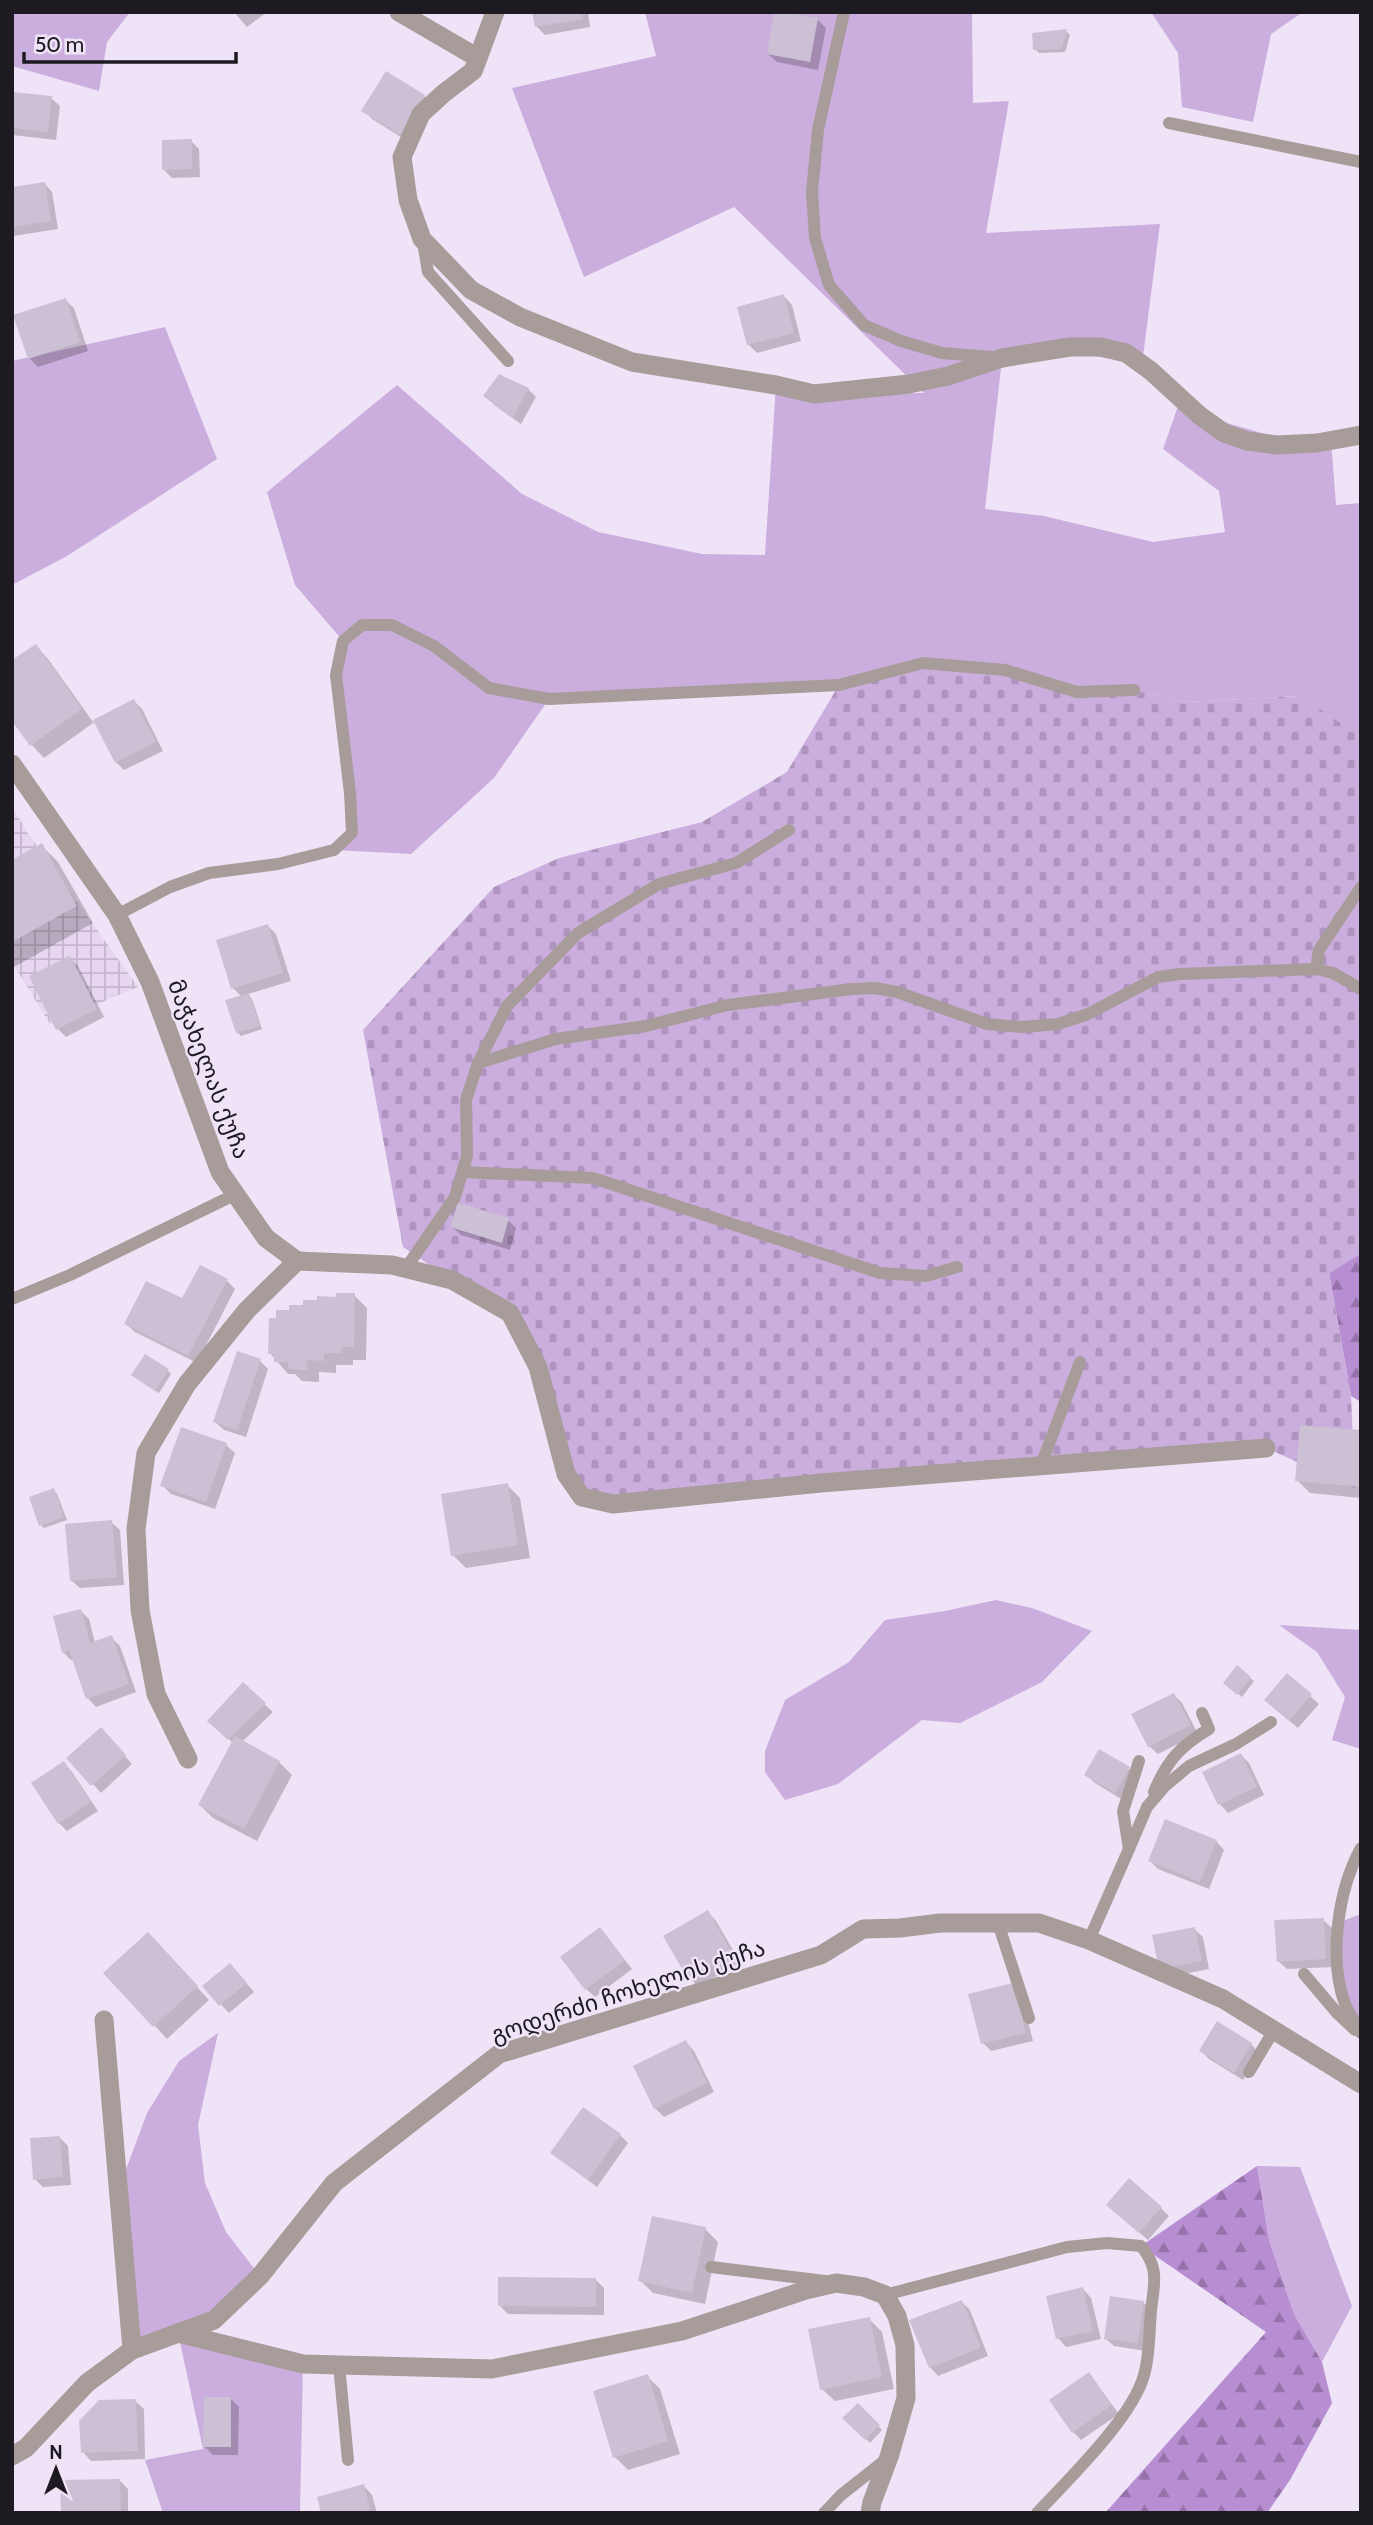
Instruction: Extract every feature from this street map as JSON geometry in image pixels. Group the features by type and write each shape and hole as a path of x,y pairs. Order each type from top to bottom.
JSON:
{"street":[{"path":"399,12 478,58"},
{"path":"495,12 473,71 421,114 402,157 408,200 422,239 471,290 520,317 625,359 814,394 909,384 948,376 1002,358 1070,347 1101,347 1126,353 1151,371 1199,415 1224,433 1247,441 1277,444 1317,443 1361,435"},
{"name":"მაჭახელას ქუჩა","path":"12,764 117,915 150,982 220,1172 266,1238 297,1261"},
{"path":"188,1759 156,1693 140,1610 136,1529 146,1453 187,1384 247,1310 297,1261 407,1268 452,1280 510,1313 538,1367 566,1474 582,1497 613,1504 821,1483 1266,1448"},
{"name":"გოდერძი ჩოხელის ქუჩა","path":"12,2456 26,2448 88,2383 132,2350 214,2320 260,2276 334,2183 499,2054 821,1955 863,1929 940,1923 1039,1923 1089,1940 1223,1999 1361,2084"},
{"path":"104,2020 132,2350"},
{"path":"178,2333 303,2364 492,2369 682,2331 806,2290 836,2283 864,2287 885,2295 897,2316 905,2345 906,2398 870,2513"}],"lane":[{"path":"844,12 818,130 812,192 815,238 829,285 864,325 901,341 942,353 1002,358"},
{"path":"1169,123 1361,162"},
{"path":"422,239 428,272 508,361"},
{"path":"117,915 170,887 209,873 278,863 334,850 352,833 350,793 335,675 343,641 362,625 392,625 434,646 489,688 549,699 839,685 922,663 1005,670 1077,692 1134,690"},
{"path":"407,1268 455,1197 467,1156 466,1100 478,1063 507,1006 578,933 659,884 736,863 789,830"},
{"path":"1316,969 1319,950 1361,887"},
{"path":"478,1063 556,1039 646,1026 728,1005 852,989 875,988 897,992 987,1024 1022,1027 1058,1024 1088,1014 1158,977 1180,974 1316,969 1333,973 1361,989"},
{"path":"463,1172 593,1178 880,1273 926,1276 957,1266"},
{"path":"12,1299 70,1275 236,1194"},
{"path":"1041,1465 1080,1362"},
{"path":"1089,1940 1170,1759 1191,1739 1209,1729 1202,1713"},
{"path":"1147,1807 1164,1787 1189,1766 1236,1744 1270,1722"},
{"path":"1129,1849 1123,1811 1139,1761"},
{"path":"1361,1848 1345,1887 1337,1923 1338,1965 1345,2003 1361,2034"},
{"path":"998,1923 1029,2018"},
{"path":"1304,1974 1338,2014 1361,2034"},
{"path":"1249,2072 1274,2030"},
{"path":"885,2295 1066,2247 1107,2243 1141,2246 1152,2259 1154,2277 1145,2373 1136,2398 1037,2513"},
{"path":"711,2267 836,2283"},
{"path":"340,2365 348,2460"},
{"path":"824,2513 841,2495 889,2457"}],"shaded area":[{"path":"12,806 27,832 138,987 50,1024 12,962"}],"green space":[{"path":"12,12 130,12 107,42 99,91 12,66"},
{"path":"645,12 972,12 973,103 1009,101 986,233 1160,224 1142,364 1069,352 1002,359 985,509 1044,516 1153,542 1225,532 1219,491 1163,449 1183,392 1220,421 1293,442 1331,440 1336,505 1361,503 1361,737 1300,696 1185,702 1134,690 839,685 549,699 494,778 411,854 334,850 352,833 336,675 343,641 295,585 267,492 397,385 522,494 598,532 702,554 765,555 776,385 814,394 924,393 734,207 584,277 512,88 656,56"},
{"path":"1151,12 1303,12 1271,34 1253,122 1182,107 1178,53"},
{"path":"165,327 217,459 67,556 12,585 12,361"},
{"path":"923,663 1021,675 1077,692 1134,690 1185,702 1301,696 1361,737 1361,1253 1329,1273 1351,1396 1355,1488 1266,1448 582,1497 510,1313 452,1280 403,1247 363,1030 494,887 559,858 702,822 787,772 839,685"},
{"path":"1361,1253 1361,1402 1351,1396 1329,1273"},
{"path":"996,1600 1032,1608 1092,1631 1042,1682 960,1723 922,1720 838,1784 785,1800 765,1772 765,1751 785,1700 849,1662 885,1620"},
{"path":"1279,1625 1361,1630 1361,1749 1332,1740 1345,1697 1317,1652"},
{"path":"1361,1914 1361,2028 1345,2003 1337,1923"},
{"path":"218,2033 198,2125 205,2183 226,2232 260,2276 180,2332 303,2364 300,2513 163,2513 145,2460 203,2449 178,2333 132,2350 118,2191 147,2113 179,2061"},
{"path":"1257,2166 1300,2167 1352,2306 1322,2362 1294,2314 1269,2240"},
{"path":"1257,2166 1269,2240 1294,2314 1322,2362 1332,2403 1290,2480 1267,2513 1105,2513 1266,2332 1141,2246"}],"building":[{"path":"532,12 582,12 583,19 535,27"},
{"path":"774,12 818,18 810,62 767,54"},
{"path":"1067,29 1062,49 1033,50 1032,33"},
{"path":"386,71 425,95 400,135 361,111"},
{"path":"12,92 52,96 48,132 12,128"},
{"path":"192,139 192,169 162,170 162,140"},
{"path":"45,182 51,221 12,227 12,187"},
{"path":"784,294 794,333 747,345 737,307"},
{"path":"66,298 80,342 28,359 13,315"},
{"path":"499,374 529,388 512,418 483,396"},
{"path":"36,644 82,709 30,746 12,721 12,660"},
{"path":"134,699 156,742 115,763 93,720"},
{"path":"42,843 77,906 12,942 12,860"},
{"path":"268,924 283,973 231,989 216,940"},
{"path":"70,956 97,1009 56,1030 29,976"},
{"path":"249,993 260,1026 236,1033 225,1000"},
{"path":"458,1203 509,1218 502,1243 450,1227"},
{"path":"200,1265 228,1279 188,1356 124,1324 146,1281 182,1298"},
{"path":"336,1293 355,1293 354,1347 341,1347 341,1353 324,1353 324,1361 307,1360 307,1370 288,1369 288,1362 274,1362 274,1354 268,1354 269,1318 276,1318 276,1310 289,1310 289,1305 303,1305 303,1300 317,1300 317,1296 336,1297"},
{"path":"237,1351 261,1359 237,1430 213,1422"},
{"path":"145,1354 169,1369 155,1391 131,1375"},
{"path":"1300,1425 1361,1430 1360,1487 1295,1481"},
{"path":"181,1427 227,1443 206,1502 160,1486"},
{"path":"508,1483 518,1545 451,1556 441,1494"},
{"path":"54,1488 64,1517 39,1526 29,1497"},
{"path":"112,1520 117,1577 70,1581 65,1524"},
{"path":"81,1609 90,1643 112,1635 129,1684 86,1699 69,1650 62,1653 53,1616"},
{"path":"1237,1665 1251,1677 1237,1695 1223,1683"},
{"path":"1287,1673 1312,1694 1289,1721 1264,1700"},
{"path":"243,1682 266,1703 228,1740 207,1721"},
{"path":"1174,1693 1191,1725 1148,1747 1131,1714"},
{"path":"101,1727 126,1755 91,1786 66,1758"},
{"path":"235,1736 280,1761 244,1829 198,1805"},
{"path":"1099,1749 1130,1767 1115,1793 1084,1775"},
{"path":"1241,1753 1257,1787 1218,1805 1202,1772"},
{"path":"64,1761 91,1802 58,1824 31,1783"},
{"path":"1165,1819 1217,1840 1200,1882 1148,1861"},
{"path":"708,1910 733,1954 688,1979 663,1936"},
{"path":"1324,1918 1326,1959 1277,1962 1274,1920"},
{"path":"600,1927 625,1960 585,1990 560,1957"},
{"path":"1195,1927 1202,1961 1159,1969 1152,1935"},
{"path":"148,1932 198,1986 153,2027 103,1973"},
{"path":"230,1963 247,1983 219,2006 202,1986"},
{"path":"1013,1983 1026,2033 981,2044 968,1994"},
{"path":"1217,2021 1252,2043 1234,2073 1199,2051"},
{"path":"686,2040 707,2083 654,2109 633,2066"},
{"path":"583,2107 621,2134 588,2180 550,2153"},
{"path":"60,2136 63,2177 33,2180 30,2138"},
{"path":"1129,2178 1162,2207 1139,2233 1106,2205"},
{"path":"652,2216 706,2227 692,2293 638,2281"},
{"path":"498,2277 596,2278 596,2307 498,2306"},
{"path":"1083,2287 1093,2331 1056,2339 1046,2296"},
{"path":"1110,2296 1144,2301 1138,2343 1104,2339"},
{"path":"962,2300 981,2348 929,2368 909,2320"},
{"path":"870,2317 882,2377 820,2390 808,2329"},
{"path":"1089,2372 1112,2405 1072,2433 1049,2400"},
{"path":"648,2374 668,2441 613,2458 593,2391"},
{"path":"204,2397 231,2397 231,2447 203,2447"},
{"path":"136,2399 138,2451 81,2453 79,2421 99,2400"},
{"path":"858,2403 880,2425 865,2440 842,2418"},
{"path":"120,2479 121,2513 61,2513 60,2480"},
{"path":"364,2484 371,2513 321,2513 317,2497"}]}
